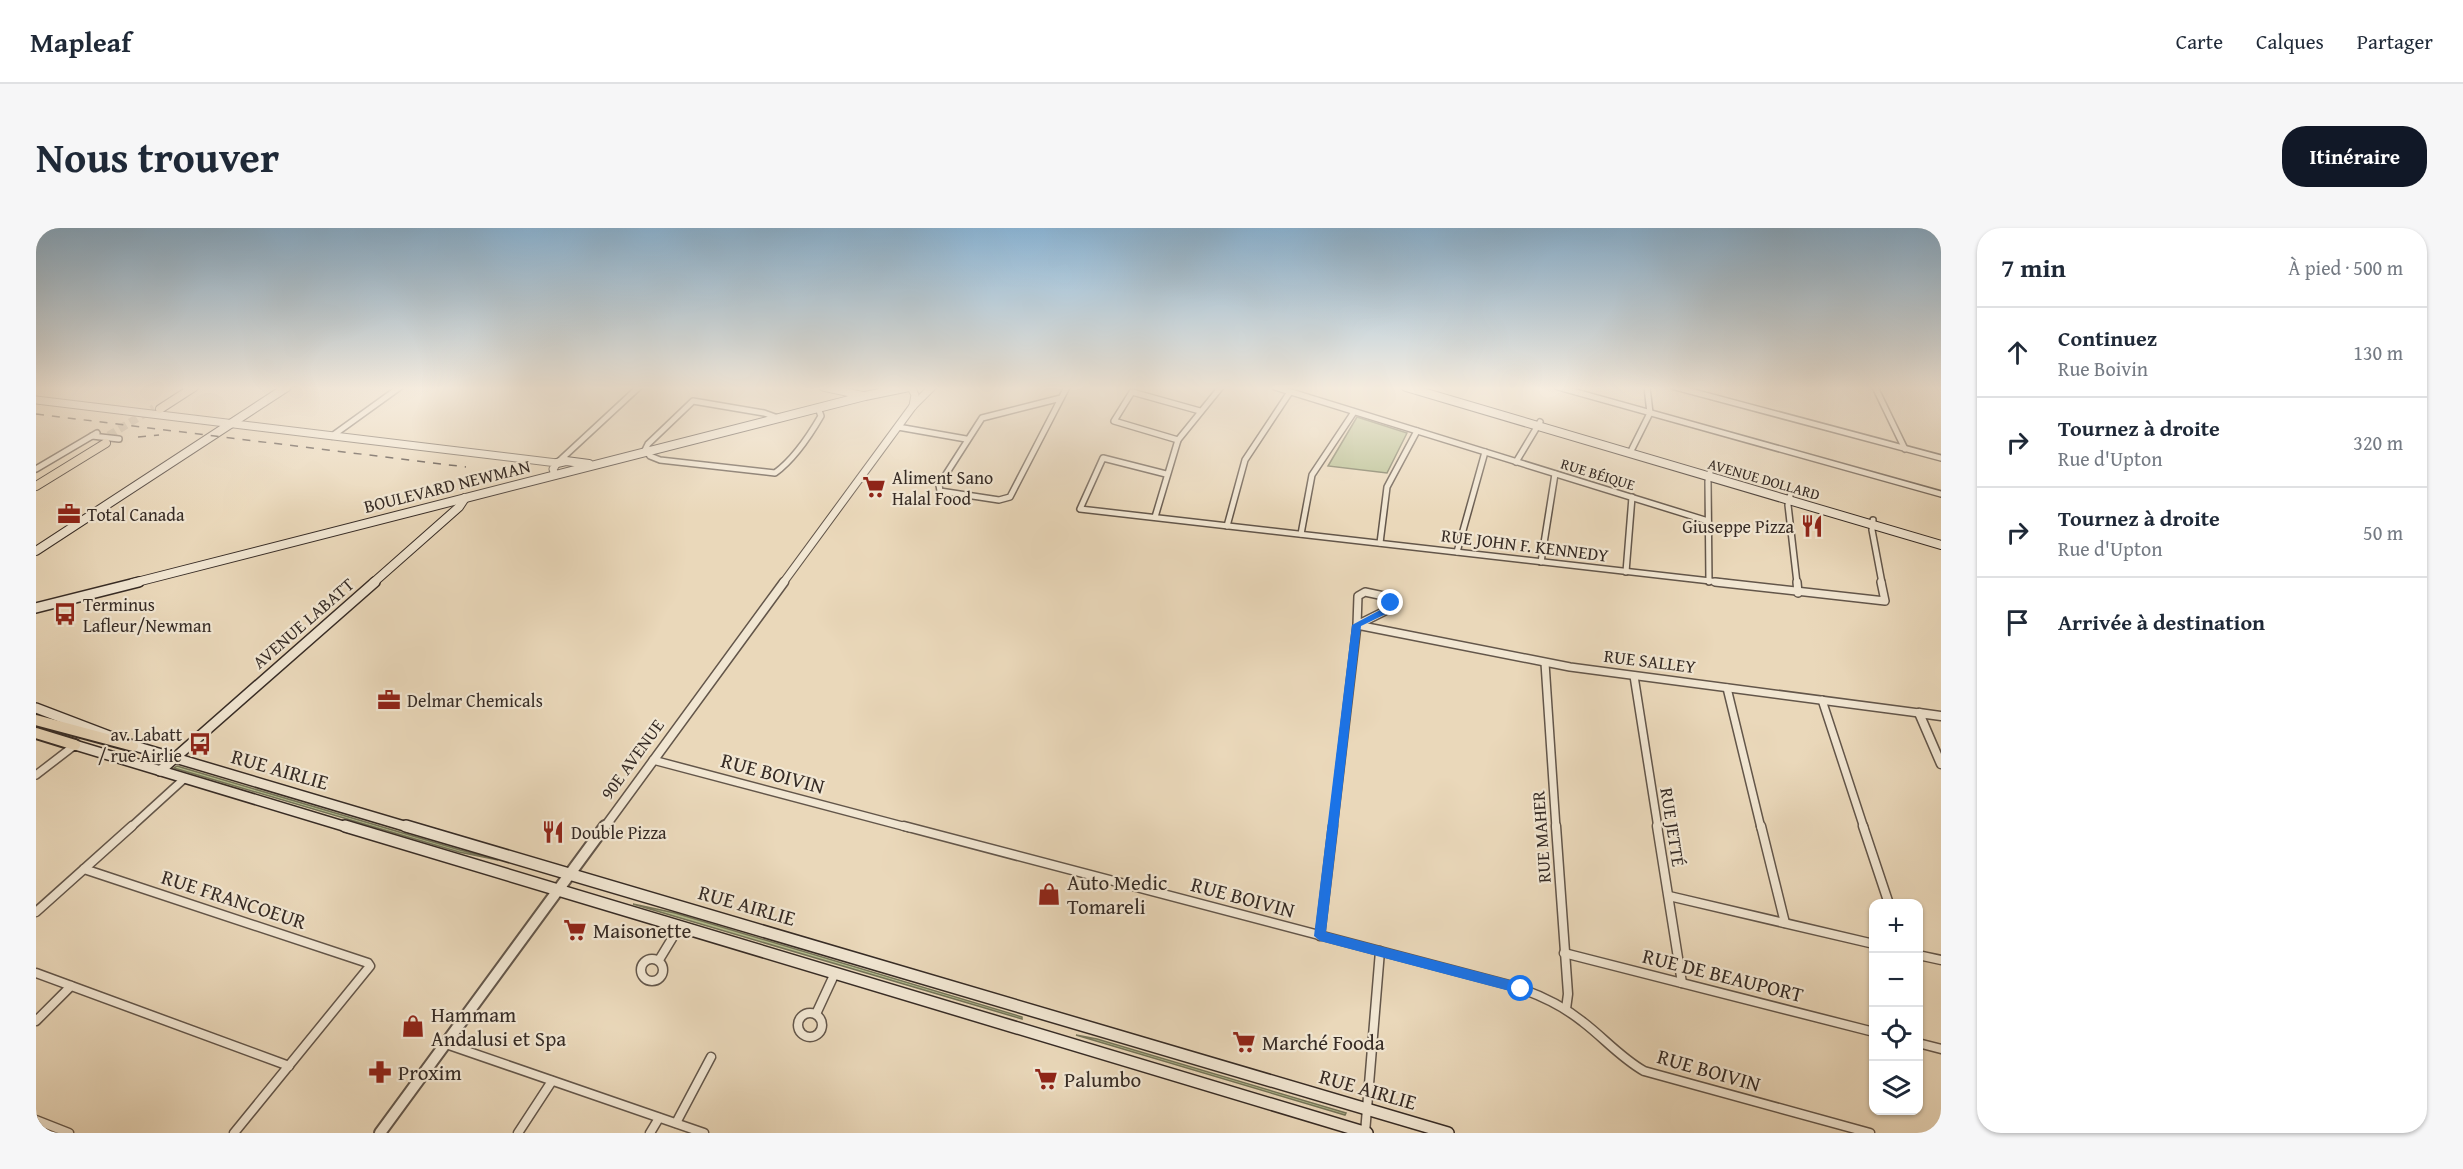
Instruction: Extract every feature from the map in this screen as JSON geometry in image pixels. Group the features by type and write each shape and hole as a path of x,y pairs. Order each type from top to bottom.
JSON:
{"highway":[{"path":"36,481 98,438"},
{"path":"36,486 98,438"},
{"path":"36,720 133,746"},
{"path":"36,734 75,746"}],"main road":[{"path":"36,551 223,429"},
{"name":"BOULEVARD NEWMAN","path":"36,608 734,429"},
{"name":"AVENUE DOLLARD","path":"1557,429 1941,540"},
{"path":"556,462 594,465"},
{"name":"AVENUE LABATT","path":"160,771 459,507 465,498"},
{"name":"AVENUE DOLLARD","path":"1873,522 1941,545"},
{"name":"RUE AIRLIE","path":"36,708 84,724 133,746 1448,1133"},
{"name":"RUE AIRLIE","path":"75,746 1365,1133"}],"street":[{"path":"275,429 556,462"},
{"path":"332,436 341,429"},
{"path":"555,475 553,469 556,462 592,429"},
{"path":"663,429 648,444 646,452 660,460 775,473 782,468 813,429"},
{"name":"90E AVENUE","path":"380,1133 896,429"},
{"path":"910,429 966,440"},
{"path":"974,429 939,485 940,491 1006,500 1010,497 1045,429"},
{"path":"1142,429 1178,440"},
{"path":"1155,517 1178,440 1186,429"},
{"path":"1227,526 1245,460 1265,429"},
{"path":"1301,534 1312,475 1343,429"},
{"name":"RUE BÉIQUE","path":"1411,429 1708,521"},
{"path":"1516,462 1536,429"},
{"path":"1631,451 1642,429"},
{"path":"1708,429 1941,494"},
{"path":"1832,429 1941,458"},
{"path":"1895,429 1905,449"},
{"path":"1380,543 1387,487 1417,431"},
{"path":"36,469 98,438 119,439"},
{"path":"1457,552 1485,452"},
{"name":"RUE JOHN F. KENNEDY","path":"1166,474 1103,458 1080,509 1798,593 1885,601 1873,522"},
{"path":"1541,562 1555,474"},
{"path":"1709,582 1710,474"},
{"path":"1626,572 1632,497"},
{"path":"1789,498 1798,593"},
{"path":"1320,936 1357,625 1357,601 1360,594 1371,592 1388,598 1391,603 1388,609 1357,625"},
{"name":"RUE SALLEY","path":"1357,625 1545,663 1941,716"},
{"name":"RUE MAHER","path":"1545,663 1568,994 1566,1009"},
{"name":"RUE JETTÉ","path":"1634,676 1683,983"},
{"path":"1727,688 1785,923"},
{"path":"1822,700 1888,899"},
{"path":"1919,713 1941,764"},
{"path":"36,775 75,746"},
{"name":"RUE BOIVIN","path":"653,760 1521,989 1566,1009 1622,1057 1644,1071 1870,1133"},
{"path":"36,912 185,778"},
{"name":"RUE FRANCOEUR","path":"84,869 363,961 370,966 289,1066"},
{"path":"1668,896 1869,943"},
{"path":"658,960 679,927"},
{"path":"1365,1133 1380,951"},
{"name":"RUE DE BEAUPORT","path":"1564,953 1869,1031"},
{"path":"1923,956 1941,960"},
{"path":"36,973 289,1066 234,1133"},
{"path":"816,1014 835,973"},
{"path":"36,1021 71,986"},
{"path":"446,1044 704,1133"},
{"path":"1923,1044 1941,1049"},
{"path":"676,1123 711,1057"},
{"path":"518,1133 552,1081"},
{"path":"650,1133 659,1118"},
{"path":"36,1120 69,1133"}],"green space":[{"path":"1350,429 1395,429 1407,433 1387,473 1328,466"},
{"path":"177,766 498,860 459,852 174,768"},
{"path":"633,904 675,913 1022,1017 1022,1019"},
{"path":"1076,1035 1097,1039 1346,1113 1345,1115"}],"tunnel":[{"path":"98,442 119,429"}],"railway":[{"path":"160,429 466,467"},
{"path":"138,437 159,435"}],"place":[{"name":"Aliment Sano Halal Food","path":"874,487"},
{"name":"Total Canada","path":"69,514"},
{"name":"Giuseppe Pizza","path":"1812,526"},
{"name":"Terminus Lafleur/Newman","path":"65,614"},
{"name":"Delmar Chemicals","path":"389,700"},
{"name":"av. Labatt / rue Airlie","path":"200,744"},
{"name":"Double Pizza","path":"553,832"},
{"name":"Auto Medic Tomareli","path":"1049,894"},
{"name":"Maisonette","path":"575,930"},
{"name":"Hammam Andalusi et Spa","path":"413,1026"},
{"name":"Marché Fooda","path":"1244,1042"},
{"name":"Proxim","path":"380,1072"},
{"name":"Palumbo","path":"1046,1079"}],"route":[{"path":"1391,603 1385,611 1357,625 1320,936 1521,989"}]}
